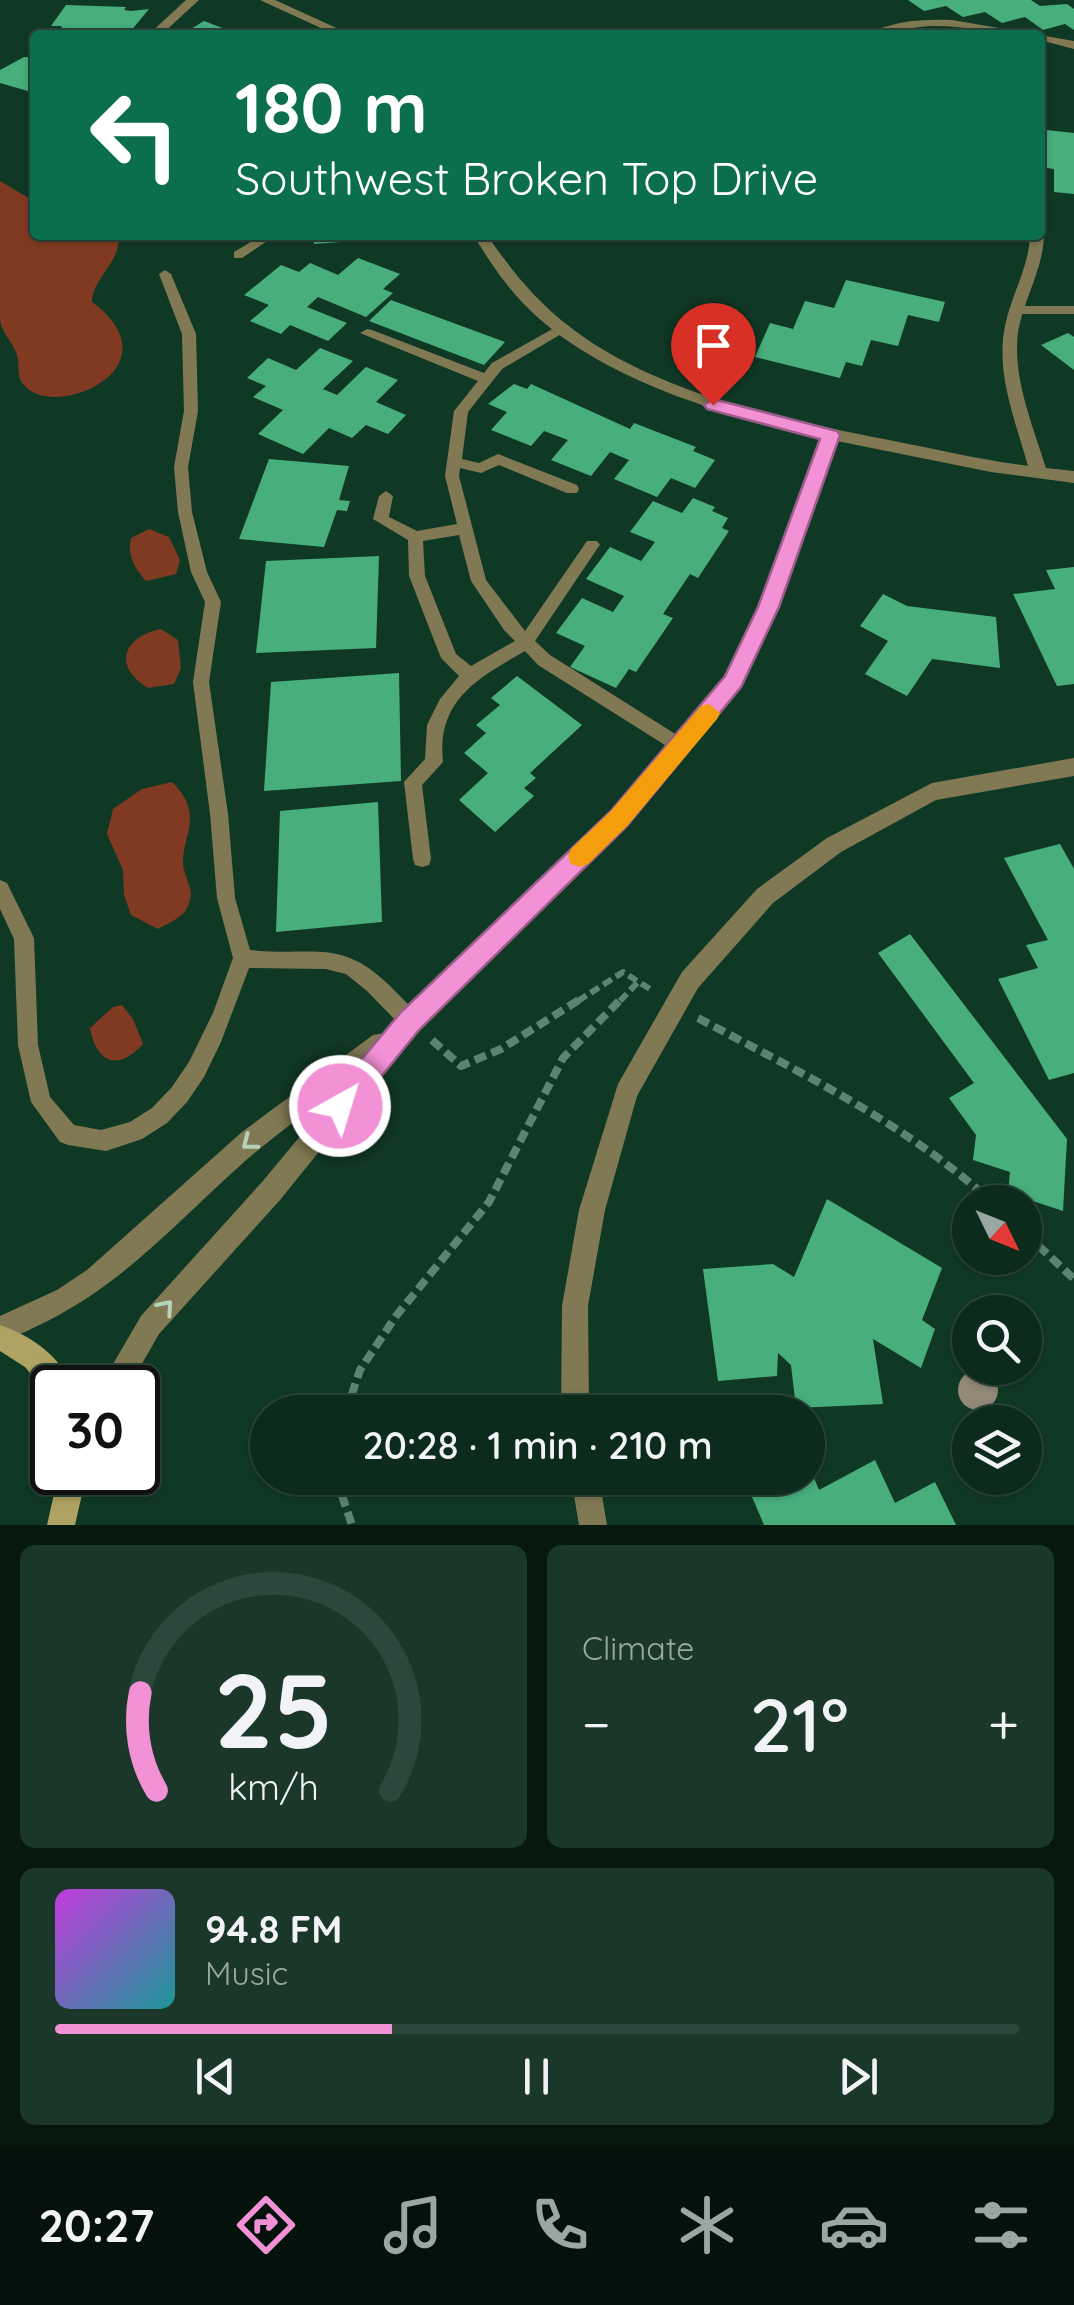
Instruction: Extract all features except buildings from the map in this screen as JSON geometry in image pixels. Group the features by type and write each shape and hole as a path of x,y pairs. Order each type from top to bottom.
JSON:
{"main road":[{"path":"0,1338 16,1343 44,1365"},
{"path":"63,1523 68,1495"}],"street":[{"path":"160,30 193,0"},
{"path":"266,0 335,30"},
{"path":"885,30 938,23 992,30"},
{"path":"1045,37 1074,44"},
{"path":"483,240 501,267 563,327 610,359 713,405 830,435 1074,477"},
{"path":"1037,240 1036,261 1010,333 1012,366 1039,474"},
{"path":"126,1365 150,1325 271,1191 410,1021 619,818 682,747 733,681 768,607 830,435"},
{"path":"576,1395 574,1306 592,1210 626,1092 690,980 765,896 834,845 932,792 1074,767"},
{"path":"0,1329 31,1320 107,1270 236,1153 410,1021"},
{"path":"587,1495 593,1525"}],"lane":[{"path":"238,255 262,240"},
{"path":"0,889 24,938 28,1045 41,1102 68,1134 103,1141 146,1128 191,1079 215,1035 243,958 226,898 201,682 213,602 199,572 184,512 181,467 191,411 189,334 165,274"},
{"path":"1018,310 1074,310"},
{"path":"563,327 497,366 460,410 452,476 479,581 544,660 682,747"},
{"path":"368,333 486,379"},
{"path":"454,462 481,468 498,459 572,489"},
{"path":"386,496 380,519 414,536 465,528"},
{"path":"414,536 417,576 449,658 470,675"},
{"path":"422,860 413,782 434,762 432,748 439,708 470,675 526,642 592,545"},
{"path":"243,958 263,962 315,960 353,968 410,1021"}],"path":[{"path":"410,1021 461,1066 501,1049 623,972 739,1044 874,1112 973,1185"},
{"path":"352,1395 360,1370 396,1316 489,1202 563,1058 638,982"},
{"path":"1042,1250 1074,1279"},
{"path":"342,1495 352,1525"}],"shaded area":[{"path":"0,181 30,199 30,240 118,240 116,254 93,293 92,302 116,326 123,348 117,367 102,382 59,397 38,394 21,381 17,355 0,320"},
{"path":"149,529 169,537 180,560 176,574 146,581 135,567 131,538"},
{"path":"161,629 178,640 181,668 174,684 148,688 130,671 127,653 138,638"},
{"path":"172,782 183,795 190,817 183,858 191,896 183,913 158,929 131,915 124,895 123,870 107,834 113,809 142,789"},
{"path":"122,1005 133,1019 143,1044 125,1058 110,1060 98,1049 90,1028 113,1007"}],"slow traffic":[{"path":"580,856 619,818 709,713"}],"route":[{"path":"340,1106 410,1021 619,818 682,747 733,681 768,607 830,435 713,405"}]}
